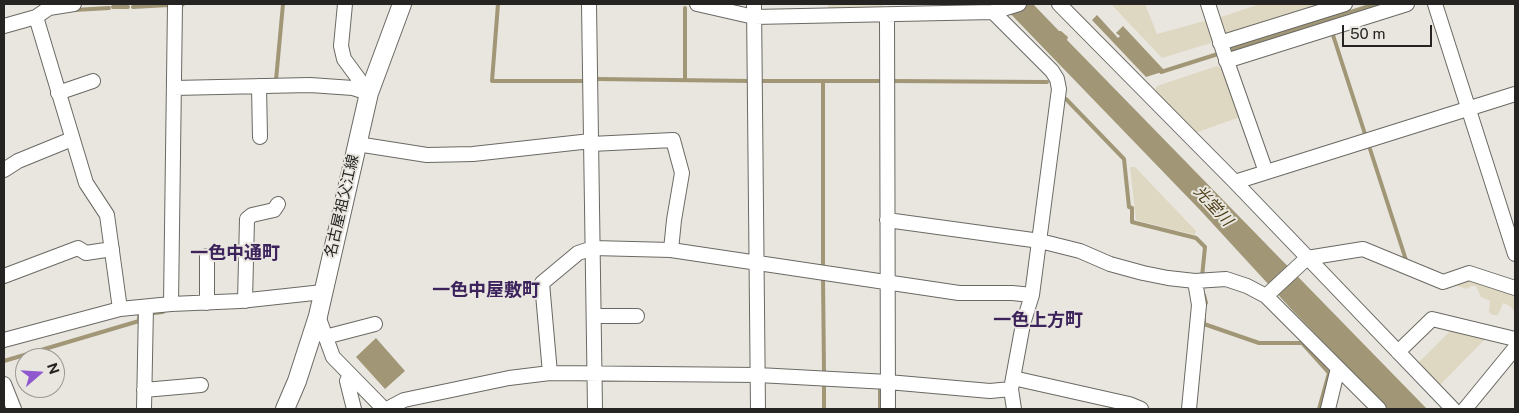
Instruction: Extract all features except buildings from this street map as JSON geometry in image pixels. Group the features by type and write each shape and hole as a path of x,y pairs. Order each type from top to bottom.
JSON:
{"main road":[{"name":"名古屋祖父江線","path":"285,409 297,381 318,316 369,93 402,4"}],"street":[{"path":"4,26 36,18 49,8 74,4"},
{"path":"171,304 175,4"},
{"path":"345,4 341,46 344,59 369,93"},
{"path":"589,4 595,409"},
{"path":"697,4 754,10 994,12 1019,4"},
{"path":"1059,4 1235,182 1303,261 1398,352 1453,409"},
{"path":"1208,4 1266,172"},
{"path":"1223,51 1345,4"},
{"path":"1223,51 1407,4"},
{"path":"1435,4 1515,254"},
{"path":"754,10 758,409"},
{"path":"888,11 888,409"},
{"path":"994,12 1052,71 1057,79 1059,89 1032,295 1023,324 1012,383 1014,409"},
{"path":"36,18 86,183 107,215 120,309"},
{"path":"58,93 92,81"},
{"path":"174,88 310,85 353,88 369,93"},
{"path":"259,86 260,137"},
{"path":"1235,182 1515,94"},
{"path":"4,170 18,161 72,139"},
{"path":"357,144 427,155 473,154 591,143 673,140 682,173 671,250"},
{"path":"245,301 247,219 252,215 274,210 278,204"},
{"path":"887,220 1040,241 1080,251 1110,264 1143,273 1195,282 1226,279 1247,286 1267,295 1379,409"},
{"path":"4,276 78,248 86,253 112,249"},
{"path":"550,373 542,283 578,253 593,248 671,250 959,293 1012,292 1032,295"},
{"path":"1267,295 1303,261 1363,249 1443,282 1469,273 1515,288"},
{"path":"207,256 207,303"},
{"path":"1189,409 1199,304 1195,282"},
{"path":"4,340 120,309 171,304 245,301 323,292"},
{"path":"144,409 146,307"},
{"path":"318,316 333,357 386,409 404,400 509,378 550,373 758,375 888,382 990,391 1012,383 1129,404 1141,409"},
{"path":"594,316 637,316"},
{"path":"1398,352 1432,319 1515,339"},
{"path":"325,336 374,324"},
{"path":"1465,409 1515,348"},
{"path":"1328,409 1338,368"},
{"path":"350,375 347,381 354,409"},
{"path":"4,384 14,409"},
{"path":"144,390 201,385"}],"shaded area":[{"path":"828,4 883,4 883,8 828,11"},
{"path":"1111,4 1145,4 1157,34 1208,20 1213,39 1211,43 1162,58"},
{"path":"1260,4 1320,4 1322,8 1223,35 1218,18"},
{"path":"1217,66 1224,70 1240,117 1195,133 1155,90 1157,86"},
{"path":"1130,167 1135,167 1196,231 1195,235 1136,220"},
{"path":"1469,278 1515,294 1515,312 1510,306 1503,303 1498,315 1492,315 1489,312 1490,301 1481,297 1476,286 1471,286 1467,289 1457,286 1457,283"},
{"path":"1452,329 1487,337 1438,387 1416,365"}],"water":[{"name":"光堂川","path":"1001,4 1033,4 1059,31 1068,37 1067,40 1427,409 1388,409 1293,311 1200,210"},
{"path":"1097,15 1118,38 1120,36 1116,33 1123,26 1165,71 1146,77 1092,20"},
{"path":"376,338 405,371 385,389 356,357"}],"waterway":[{"path":"276,80 283,4"},
{"path":"498,4 492,81 587,81"},
{"path":"1161,72 1376,4"},
{"path":"133,7 169,5 169,7"},
{"path":"113,7 128,7"},
{"path":"74,10 109,8"},
{"path":"685,8 685,80"},
{"path":"1332,32 1365,134"},
{"path":"597,79 749,81"},
{"path":"760,81 882,81"},
{"path":"823,81 823,269"},
{"path":"891,81 1047,82"},
{"path":"1066,99 1124,159 1129,207 1132,208 1132,222 1196,238 1205,247 1202,277"},
{"path":"1369,146 1406,260"},
{"path":"823,277 824,372"},
{"path":"1204,295 1206,303"},
{"path":"154,313 163,312"},
{"path":"4,361 139,321 139,317"},
{"path":"1204,320 1204,324 1259,343 1302,343 1329,373 1319,409"},
{"path":"824,382 824,409"},
{"path":"880,390 880,409"}],"district":[{"name":"一色中通町","path":"235,253"},
{"name":"一色中屋敷町","path":"486,290"},
{"name":"一色上方町","path":"1038,320"}]}
